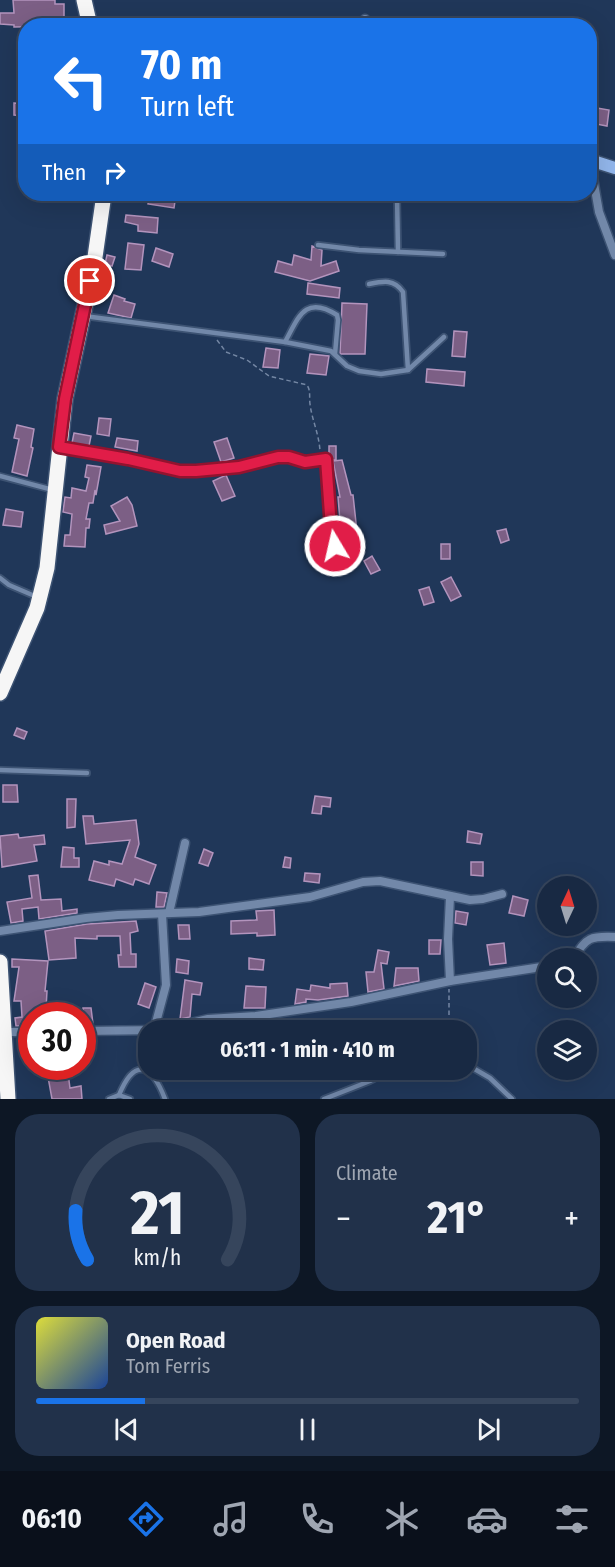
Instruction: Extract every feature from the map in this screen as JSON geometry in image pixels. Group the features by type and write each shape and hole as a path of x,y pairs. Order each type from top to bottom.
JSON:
{"highway":[{"path":"84,0 88,18"},
{"path":"0,693 37,608 47,568 65,399 99,237 104,201"},
{"path":"0,962 8,1099"}],"street":[{"path":"597,163 615,168"},
{"path":"597,201 615,255"},
{"path":"59,447 180,471 239,467 278,457 289,457 305,462 326,459 331,528 335,546"},
{"path":"157,1020 166,985 166,913 185,843"},
{"path":"0,931 118,915 214,910 310,897 363,882 380,882 470,900 502,894"},
{"path":"450,897 448,939 450,981"},
{"path":"581,948 586,940 596,936 615,937"},
{"path":"204,1020 256,1016 351,1002 450,981 537,968"},
{"path":"96,1031 138,1030"},
{"path":"4,1032 18,1032"}],"lane":[{"path":"397,201 398,252"},
{"path":"318,245 443,254"},
{"path":"369,284 388,281 398,284 403,292 408,370"},
{"path":"285,342 303,310 319,308 334,313 338,320 335,354"},
{"path":"82,315 285,342 331,351 347,366 359,371 381,374 408,370 444,337"},
{"path":"0,476 56,491"},
{"path":"0,578 9,585 40,598"},
{"path":"0,770 87,773"},
{"path":"109,1099 119,1095 130,1075 142,1069 154,1075 165,1099"},
{"path":"477,1070 490,1078 512,1099"},
{"path":"324,1099 372,1080"},
{"path":"119,1095 130,1099"}],"path":[{"path":"214,333 226,351 247,360 269,376 307,385 310,388 310,404 318,431 320,452 326,459"},
{"path":"449,1020 450,981"}],"building":[{"path":"13,0 55,0 55,4 64,4 64,18 18,18 18,27 0,24 0,13 14,13"},
{"path":"14,103 18,103 18,115 14,115"},
{"path":"597,108 609,110 607,126 597,124"},
{"path":"149,201 175,201 174,208 148,204"},
{"path":"126,215 158,218 157,233 138,231 138,225 125,222"},
{"path":"128,243 144,245 141,270 125,269"},
{"path":"312,246 322,250 321,266 336,261 339,271 310,281 275,272 278,261 292,265 294,255 311,260"},
{"path":"156,248 173,254 169,267 152,261"},
{"path":"107,255 115,257 112,266 105,264"},
{"path":"308,283 340,288 339,298 307,294"},
{"path":"114,295 135,304 131,318 108,313"},
{"path":"342,303 367,304 365,354 340,354"},
{"path":"454,331 467,332 465,357 452,356"},
{"path":"266,348 280,350 278,368 263,367"},
{"path":"310,354 329,356 326,375 307,373"},
{"path":"427,369 465,372 464,386 426,382"},
{"path":"99,418 111,419 109,436 97,434"},
{"path":"17,425 34,429 31,447 33,448 27,476 12,472 19,439 14,438"},
{"path":"74,433 91,436 89,446 72,443"},
{"path":"117,438 138,441 137,451 115,447"},
{"path":"227,438 234,458 221,462 214,442"},
{"path":"329,446 336,446 336,460 332,460 329,454"},
{"path":"342,460 351,495 353,495 357,532 341,533 338,497 340,497 333,461"},
{"path":"87,465 101,467 96,495 95,490 93,503 89,503 86,519 90,519 89,528 86,528 85,547 64,546 65,535 70,535 72,514 63,512 65,497 71,498 72,488 86,491 89,478 85,477"},
{"path":"226,475 235,496 222,501 213,481"},
{"path":"127,497 132,505 137,526 106,534 104,525 120,521 111,506"},
{"path":"6,509 23,512 21,527 3,525"},
{"path":"506,529 509,540 501,543 497,531"},
{"path":"441,544 450,544 450,559 441,559"},
{"path":"372,556 380,570 371,574 364,561"},
{"path":"451,577 461,596 451,601 441,582"},
{"path":"429,587 434,602 424,605 419,590"},
{"path":"17,728 27,732 24,739 14,735"},
{"path":"3,785 17,785 18,802 3,802"},
{"path":"315,796 331,798 330,807 322,806 321,814 312,813"},
{"path":"67,799 76,799 75,827 67,828"},
{"path":"83,816 93,816 94,824 136,820 139,844 135,857 156,865 149,884 135,879 133,885 116,879 114,886 89,880 94,861 109,865 109,861 122,864 130,840 86,844"},
{"path":"468,831 482,834 480,844 467,842"},
{"path":"18,834 19,838 44,835 45,844 34,845 37,861 2,867 0,836"},
{"path":"63,847 74,848 74,858 79,858 79,867 61,867"},
{"path":"204,849 213,853 208,866 199,863"},
{"path":"285,857 291,858 290,868 283,867"},
{"path":"471,862 483,862 483,876 471,875"},
{"path":"305,873 320,874 319,883 304,881"},
{"path":"38,875 41,900 61,899 62,911 77,909 77,913 39,919 38,907 22,909 23,921 11,923 7,902 32,898 29,876"},
{"path":"157,892 167,893 164,907 156,907"},
{"path":"513,896 528,900 524,916 509,913"},
{"path":"274,910 275,935 231,934 231,921 257,920 256,911"},
{"path":"456,911 468,913 466,925 455,923"},
{"path":"136,921 138,931 130,933 131,954 136,954 136,967 119,967 120,936 97,936 97,939 75,938 76,958 49,960 45,931 87,924"},
{"path":"178,925 189,925 190,939 179,939"},
{"path":"429,940 441,940 440,954 429,954"},
{"path":"504,943 506,963 490,965 487,945"},
{"path":"378,950 389,952 387,964 381,963 384,989 368,992 366,972 374,972"},
{"path":"249,958 264,960 263,970 249,969"},
{"path":"12,959 48,961 45,991 47,991 46,1002 14,1001 19,967 12,967"},
{"path":"177,959 189,961 188,974 176,972"},
{"path":"396,968 418,968 419,981 394,986"},
{"path":"185,980 202,983 200,995 192,994 190,1017 180,1019"},
{"path":"145,983 156,987 149,1008 138,1004"},
{"path":"347,983 348,996 318,1000 306,999 306,1002 295,1004 297,989 310,991 311,985 330,988 330,984"},
{"path":"246,986 266,987 265,1008 244,1008"},
{"path":"49,1080 69,1080 70,1088 81,1086 82,1099 52,1099"}],"route":[{"path":"90,281 65,399 59,447 180,471 239,467 278,457 289,457 305,462 326,459 331,528 335,546"}]}
